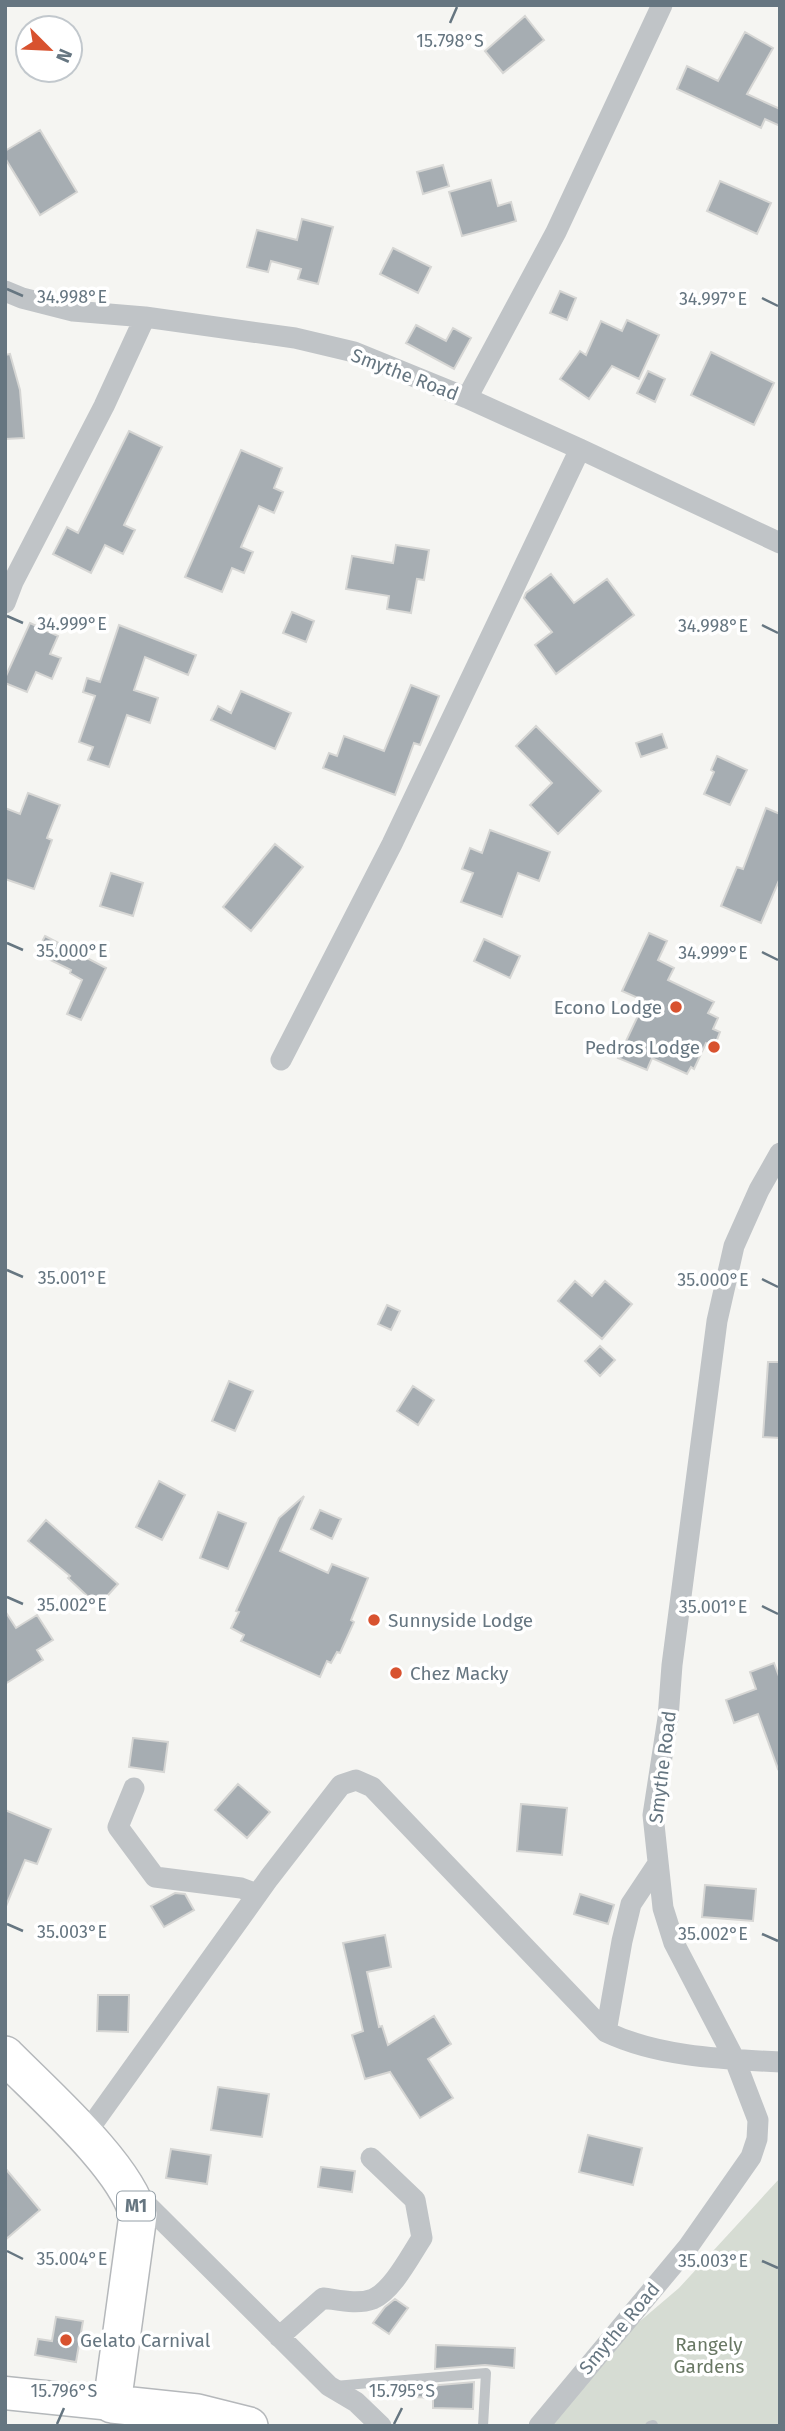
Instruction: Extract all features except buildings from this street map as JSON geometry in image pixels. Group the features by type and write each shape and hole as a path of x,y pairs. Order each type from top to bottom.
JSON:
{"highway":[{"name":"M1","path":"5,2055 84,2136 123,2181 135,2201 138,2215 112,2404"},
{"path":"112,2404 197,2413 234,2423"}],"main road":[{"path":"5,2393 112,2404"}],"street":[{"path":"467,398 556,232 662,5"},
{"name":"Smythe Road","path":"5,291 73,311 145,317 295,338 354,352 467,398 780,543"},
{"path":"5,603 13,582 104,406 145,317"},
{"path":"281,1060 392,844 580,449"},
{"name":"Smythe Road","path":"539,2426 688,2247 751,2157 757,2139 758,2120 735,2060 674,1943 663,1908 653,1815 668,1718 672,1665 717,1321 734,1246 759,1190 780,1153"},
{"path":"84,2136 257,1894 341,1785 356,1780 372,1787 606,2032 626,2042 648,2048 735,2060 780,2062"},
{"path":"134,1788 118,1827 155,1877 241,1888 257,1894"},
{"path":"606,2032 631,1904 657,1865"},
{"path":"279,2337 323,2298 354,2302 374,2298 395,2279 422,2238 415,2200 371,2158"},
{"path":"123,2181 329,2386 356,2402 381,2426"}],"lane":[{"path":"329,2386 486,2373 483,2426"}],"green space":[{"name":"Rangely Gardens","path":"780,2178 780,2426 550,2426 572,2379 679,2288"}],"place":[{"name":"Econo Lodge","path":"676,1007"},
{"name":"Pedros Lodge","path":"714,1047"},
{"name":"Sunnyside Lodge","path":"374,1620"},
{"name":"Chez Macky","path":"396,1673"},
{"name":"Gelato Carnival","path":"66,2340"}]}
